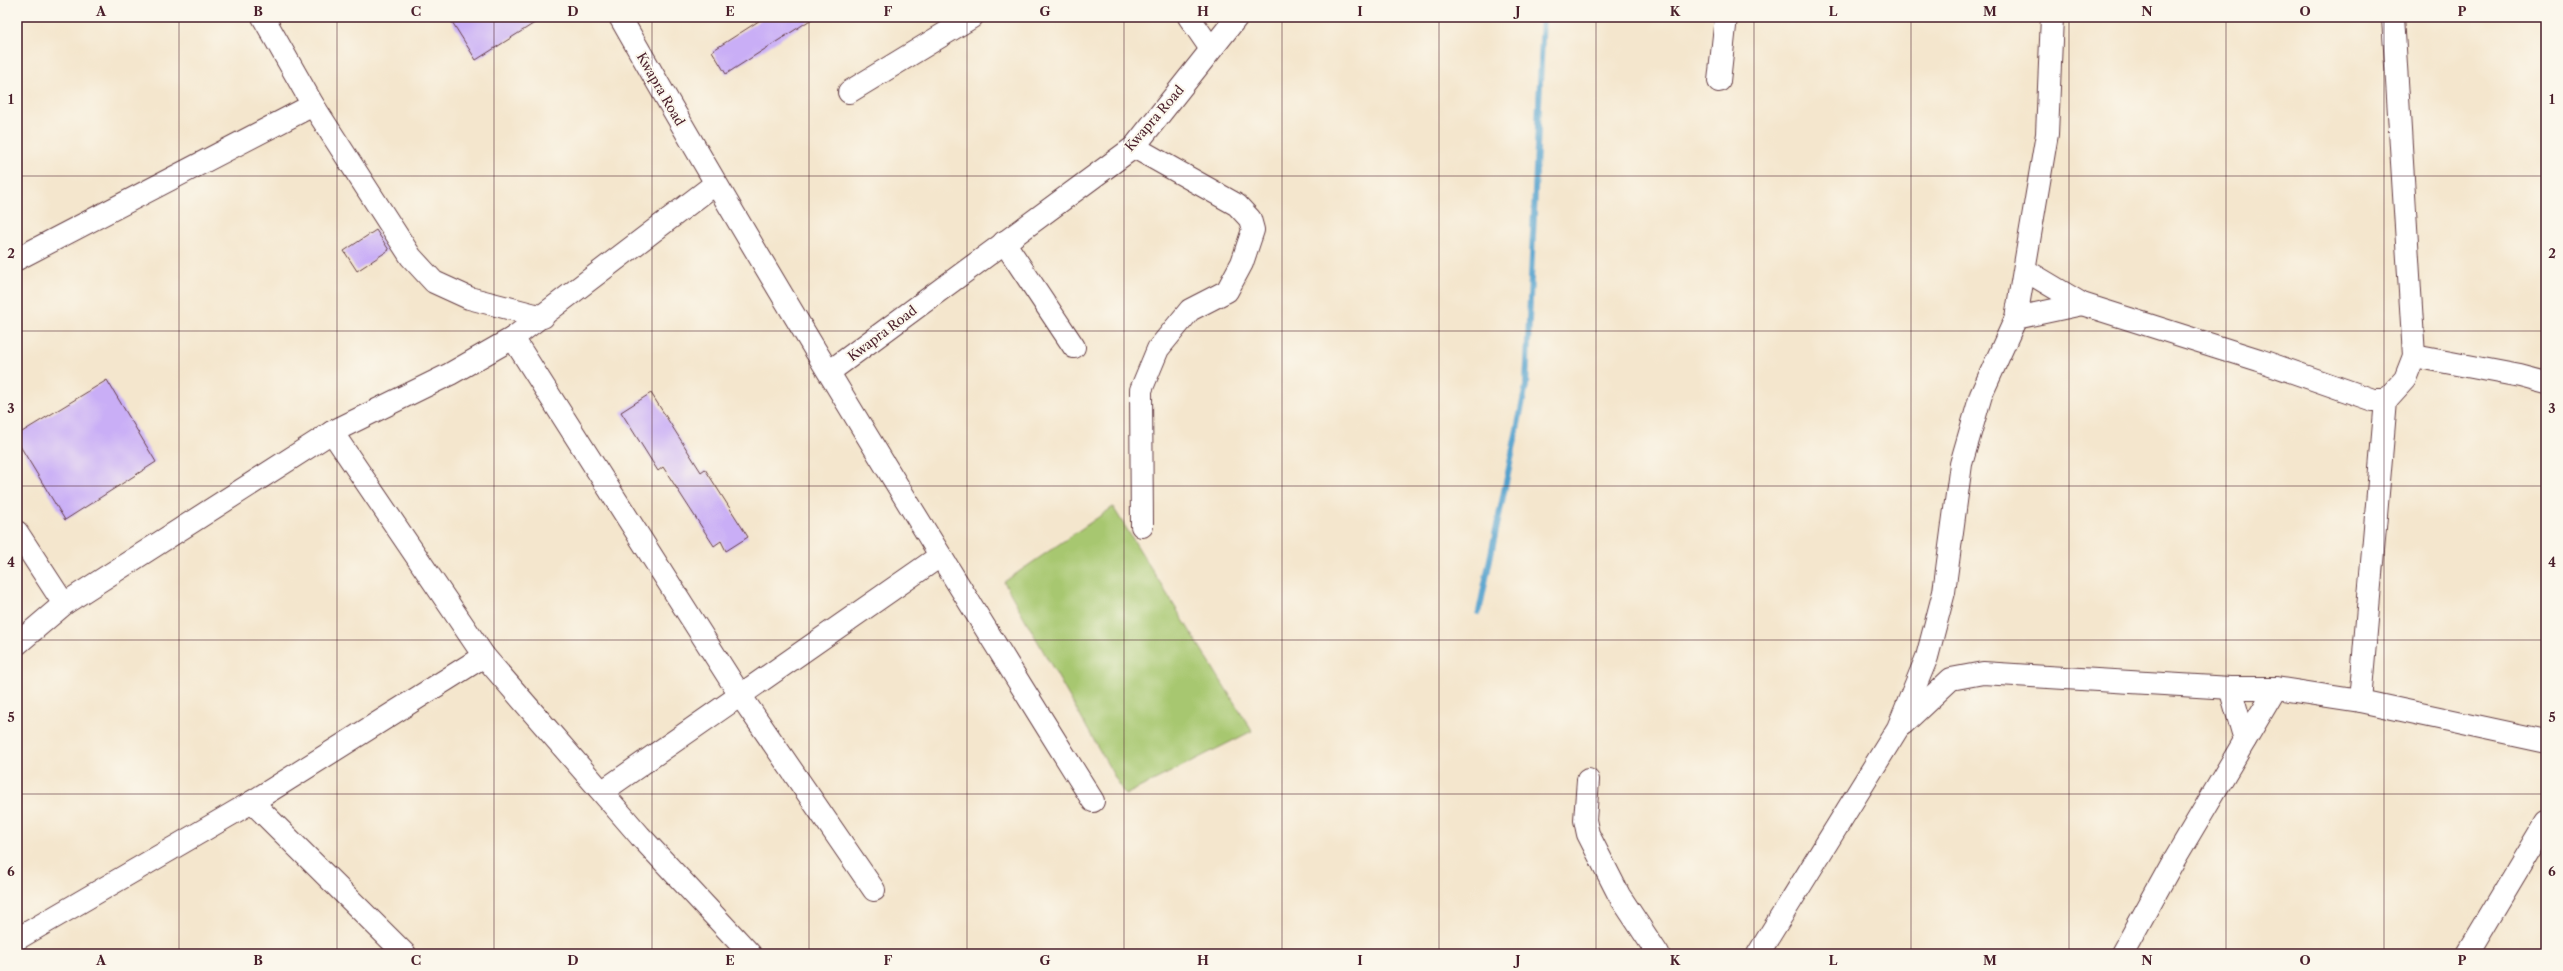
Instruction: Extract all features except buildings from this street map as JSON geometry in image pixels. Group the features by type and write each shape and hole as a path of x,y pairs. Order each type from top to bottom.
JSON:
{"street":[{"path":"263,17 313,105 411,257 434,282 469,298 543,317"},
{"name":"Kwapra Road","path":"620,17 715,184 829,372 1134,147 1237,17"},
{"path":"849,92 972,17"},
{"path":"1189,17 1211,49"},
{"path":"1718,81 1726,17"},
{"path":"1758,954 1898,728 1927,657 1944,592 1961,464 1982,395 2016,318 2047,134 2052,17"},
{"path":"2360,701 2386,400 2405,379 2414,356 2393,17"},
{"path":"17,259 313,105"},
{"path":"1134,147 1237,205 1250,219 1253,230 1242,263 1227,290 1190,310 1158,349 1140,390 1142,526"},
{"path":"17,644 64,604 332,432 450,374 513,338 543,317 715,184"},
{"path":"1004,242 1074,347"},
{"path":"2025,270 2082,304 2259,360 2373,400 2386,400"},
{"path":"2016,318 2082,304"},
{"path":"513,338 740,695 874,890"},
{"path":"2414,356 2520,376 2546,383"},
{"path":"829,372 940,556 1093,801"},
{"path":"332,432 484,656 603,791 640,836 750,954"},
{"path":"17,532 64,604"},
{"path":"603,791 940,556"},
{"path":"17,939 252,802 484,656"},
{"path":"1898,728 1951,679 1983,673 2230,688 2276,688 2360,701 2546,741"},
{"path":"2230,688 2245,740"},
{"path":"2122,954 2174,860 2276,688"},
{"path":"1588,780 1585,820 1588,834 1620,896 1658,954"},
{"path":"252,802 405,954"},
{"path":"2467,954 2546,822"}],"green space":[{"path":"1113,507 1252,731 1125,795 1004,582"}],"waterway":[{"path":"1479,612 1526,386 1543,17"}]}
